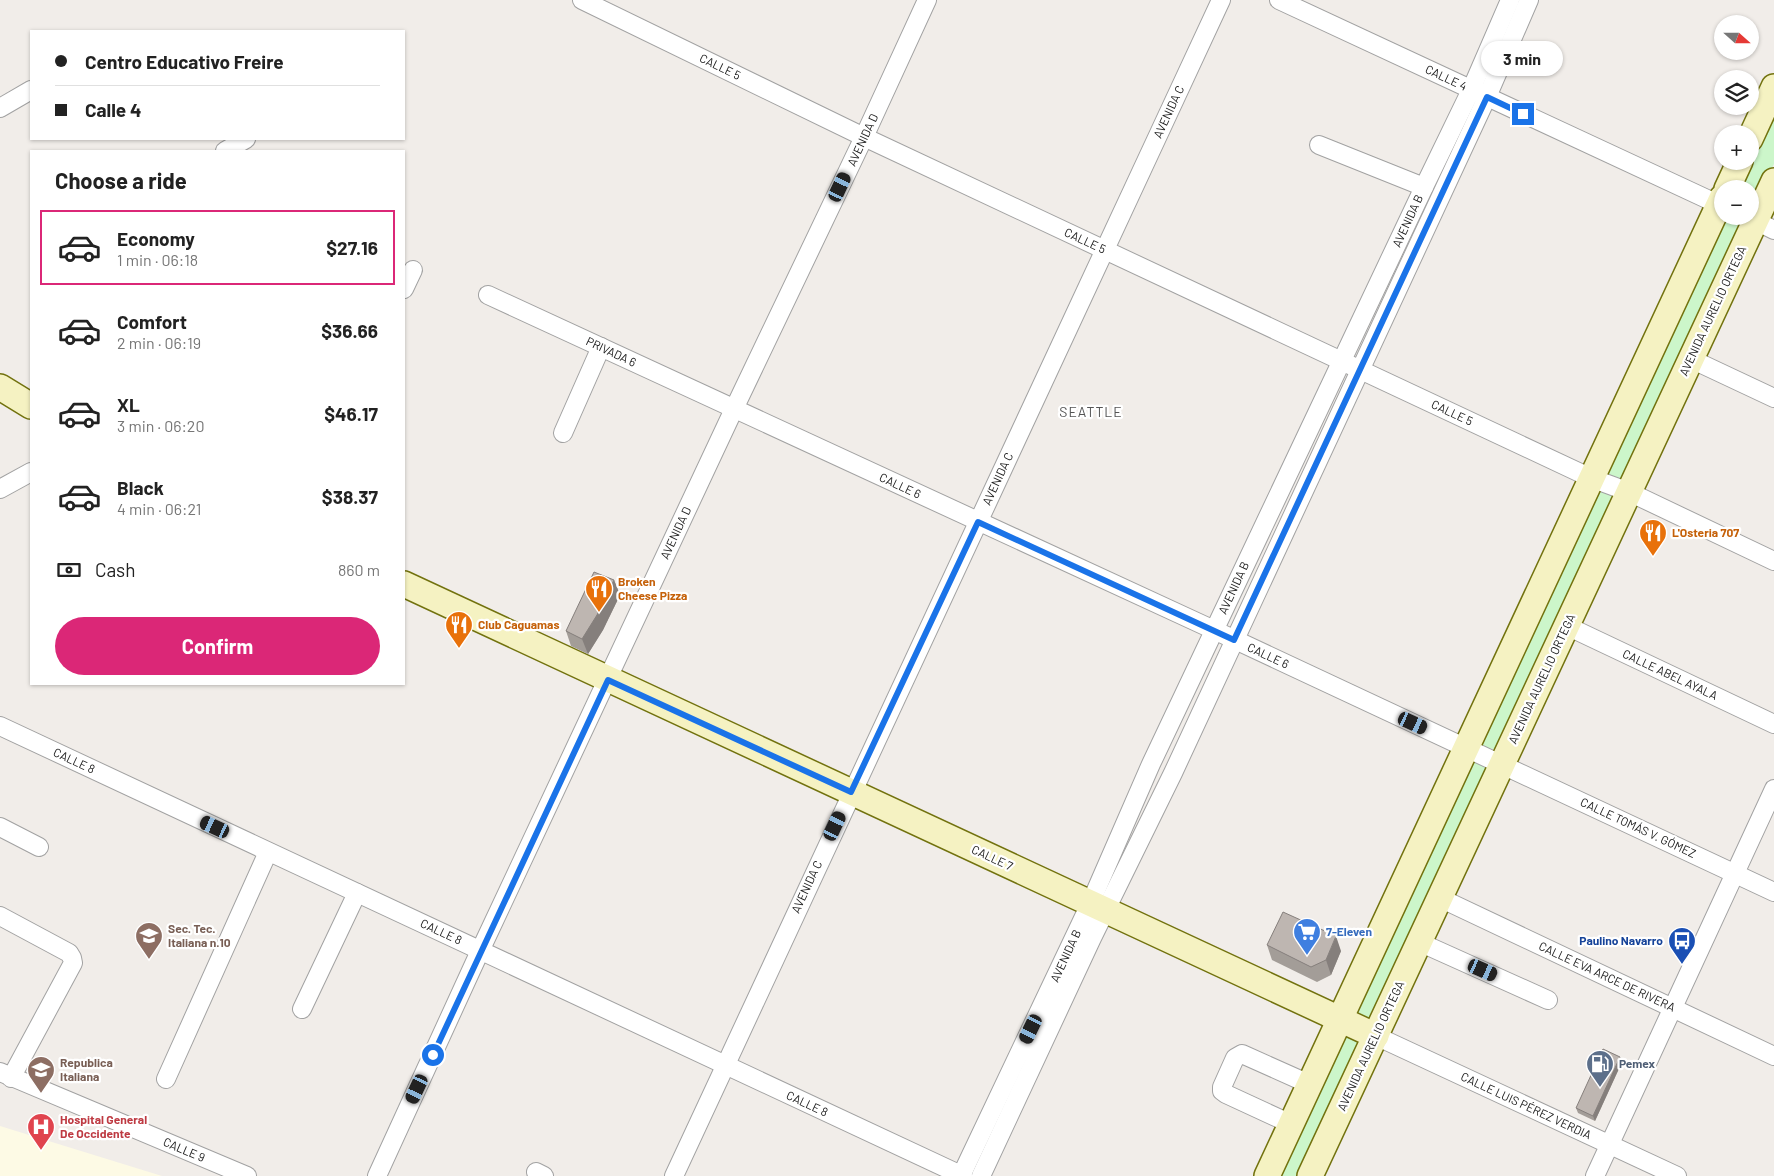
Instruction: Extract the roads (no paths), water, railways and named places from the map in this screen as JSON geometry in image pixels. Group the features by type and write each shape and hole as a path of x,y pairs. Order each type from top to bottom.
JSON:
{"main road":[{"path":"1756,125 1774,87"},
{"name":"AVENIDA AURELIO ORTEGA","path":"1759,219 1774,181"},
{"path":"1267,1176 1591,478 1714,218"},
{"name":"AVENIDA AURELIO ORTEGA","path":"1316,1174 1419,942 1691,359 1757,225"},
{"path":"0,387 30,405"},
{"name":"CALLE 7","path":"405,584 1376,1036"}],"street":[{"name":"CALLE 5","path":"582,0 864,137 1591,478 1629,492 1774,562"},
{"name":"AVENIDA D","path":"377,1176 480,951 927,0"},
{"name":"AVENIDA C","path":"674,1176 1221,0"},
{"name":"CALLE 4","path":"1279,0 1479,93 1714,195"},
{"name":"AVENIDA B","path":"1098,908 1234,640 1409,263 1479,93 1510,0"},
{"name":"AVENIDA B","path":"961,1176 1092,938 1098,908 1151,764 1424,187 1479,93 1529,0"},
{"path":"0,108 30,91"},
{"path":"227,150 244,140"},
{"path":"1320,145 1424,187"},
{"path":"1392,255 1409,263"},
{"path":"405,287 413,270"},
{"name":"PRIVADA 6","path":"488,295 734,410"},
{"path":"563,433 601,348"},
{"path":"1691,359 1774,398"},
{"name":"CALLE 6","path":"734,410 1214,630 1502,765"},
{"path":"0,489 30,473"},
{"name":"CALLE ABEL AYALA","path":"1567,626 1774,724"},
{"name":"CALLE 8","path":"0,726 961,1176"},
{"name":"CALLE TOMÁS V. GÓMEZ","path":"1502,765 1774,892"},
{"path":"1595,1176 1774,789"},
{"path":"0,827 39,847"},
{"path":"166,1079 268,852"},
{"path":"302,1009 357,893"},
{"name":"CALLE EVA ARCE DE RIVERA","path":"1440,898 1774,1056"},
{"path":"0,916 69,953 73,964 6,1075"},
{"path":"1419,942 1548,1000"},
{"name":"CALLE LUIS PÉREZ VERDIA","path":"1376,1036 1677,1176"},
{"path":"1291,1124 1222,1091 1235,1058 1242,1054 1309,1084"},
{"name":"AVENIDA B","path":"981,1176 1023,1066"},
{"name":"CALLE 9","path":"6,1075 247,1176"}],"place":[{"name":"L'Osteria 707","path":"1653,557"},
{"name":"Broken Cheese Pizza","path":"599,613"},
{"name":"Club Caguamas","path":"459,649"},
{"name":"7-Eleven","path":"1307,956"},
{"name":"Sec. Tec. Italiana n.10","path":"149,960"},
{"name":"Paulino Navarro","path":"1682,965"},
{"name":"Pemex","path":"1600,1088"},
{"name":"Republica Italiana","path":"41,1094"},
{"name":"Hospital General De Occidente","path":"41,1151"}],"district":[{"name":"SEATTLE","path":"1091,412"}]}
